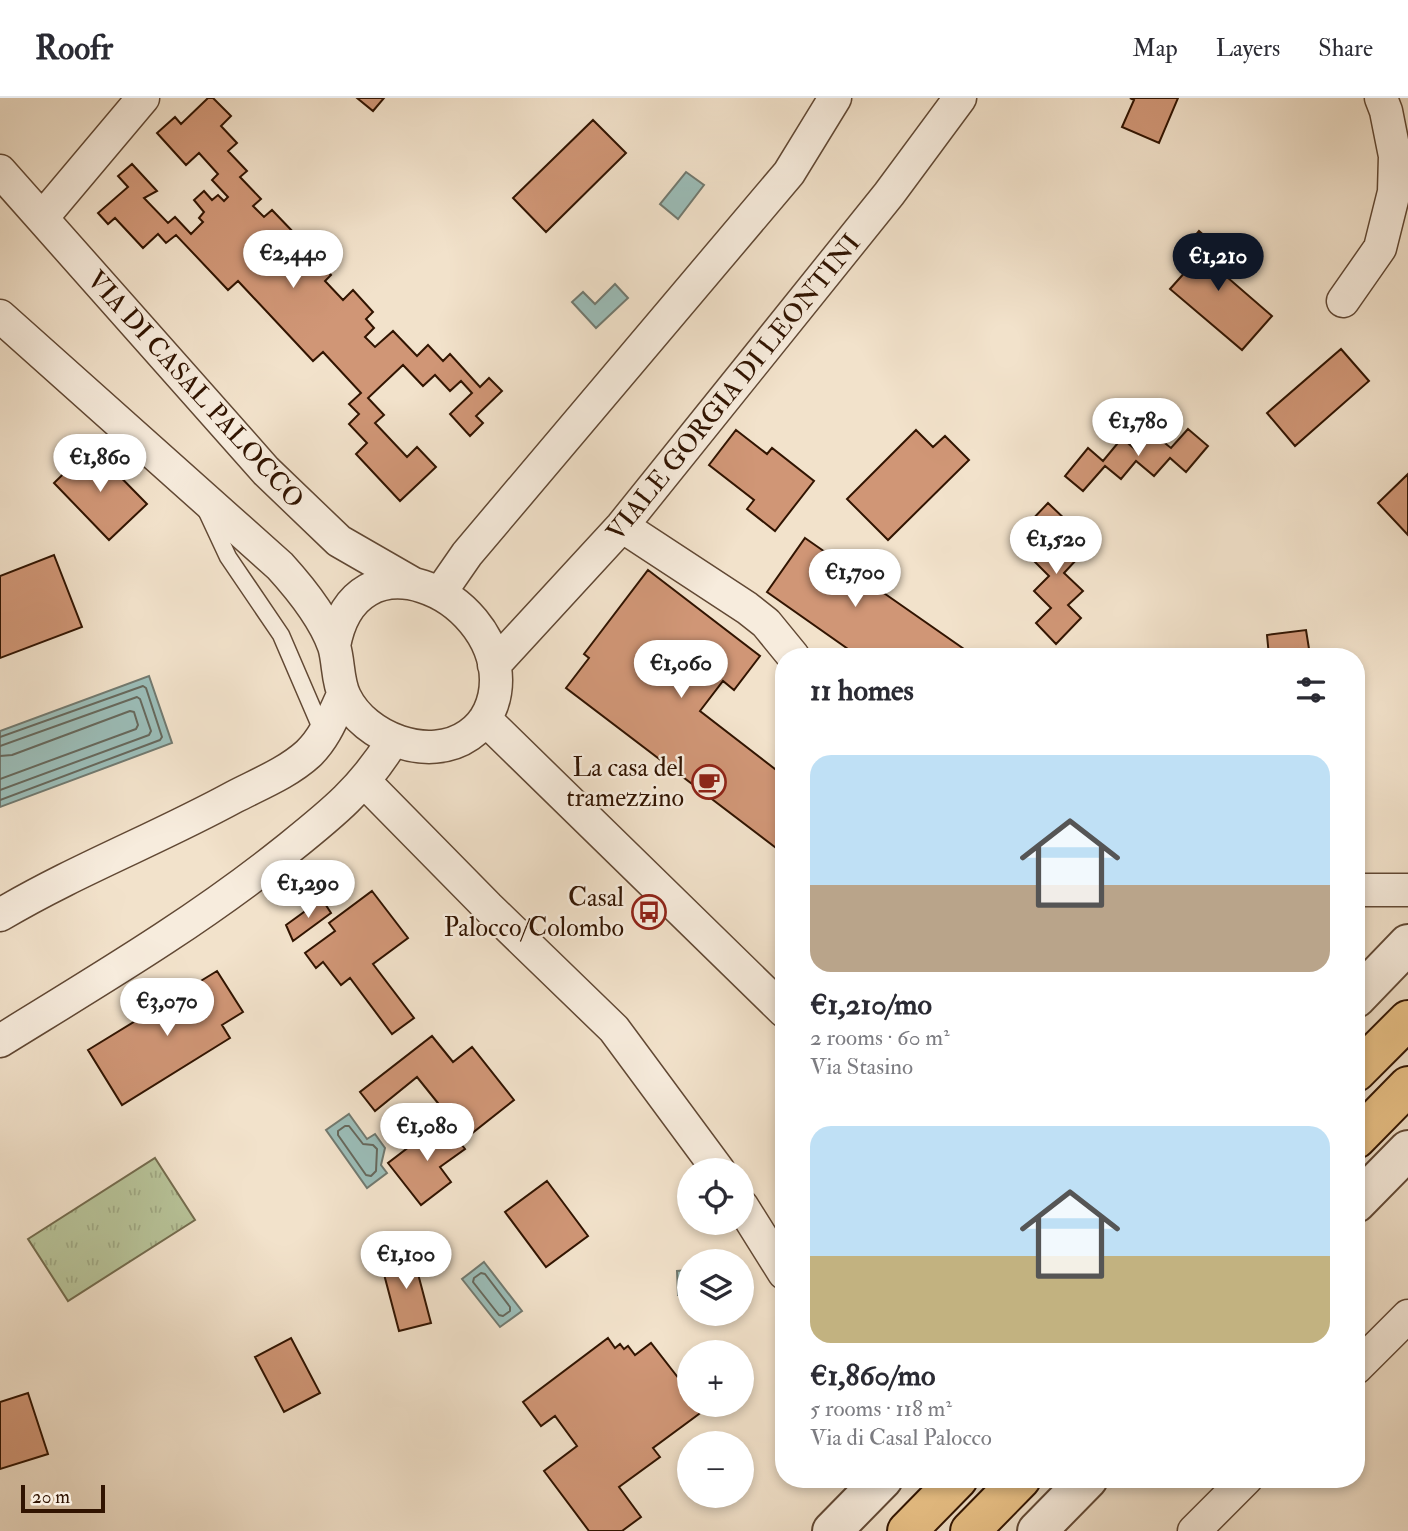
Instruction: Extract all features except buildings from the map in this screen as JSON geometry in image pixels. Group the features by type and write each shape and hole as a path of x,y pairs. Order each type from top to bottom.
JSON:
{"main road":[{"path":"1365,1063 1408,1020"},
{"path":"1365,1130 1408,1086"},
{"path":"907,1531 949,1488"},
{"path":"970,1531 1012,1488"}],"street":[{"path":"42,218 143,98"},
{"path":"426,588 467,554 789,173 835,98"},
{"name":"VIALE GORGIA DI LEONTINI","path":"494,665 622,526 889,194 960,98"},
{"path":"1343,301 1380,248 1394,192 1395,156 1381,98"},
{"name":"VIA DI CASAL PALOCCO","path":"0,172 266,471 339,541 426,588"},
{"path":"0,316 280,566 305,595 334,646 343,695 365,723 393,740 425,746 450,744 468,735 485,719 492,705 496,691 494,665 484,641 472,622 426,588 385,584 362,594 342,617 334,646"},
{"path":"622,526 747,608 766,623 786,648"},
{"path":"0,915 53,884 202,814 280,773 309,753 324,735 343,695"},
{"path":"485,719 775,1002"},
{"path":"0,1041 185,926 283,853 365,782 393,740"},
{"path":"365,782 488,907 614,1029 709,1158"},
{"path":"1365,890 1408,890"},
{"path":"1365,989 1408,944"},
{"path":"1365,1194 1408,1150"},
{"path":"754,1225 775,1259"},
{"path":"1365,1359 1408,1316"},
{"path":"832,1531 874,1488"},
{"path":"1037,1531 1079,1488"},
{"path":"1194,1531 1237,1488"}],"lane":[{"path":"199,494 228,558 281,635 324,735"}],"green space":[{"path":"155,1158 195,1220 68,1301 28,1239"}],"water":[{"path":"686,172 704,185 678,219 660,204"},
{"path":"615,284 628,298 596,328 572,302 583,292 595,304"},
{"path":"149,676 172,743 0,807 0,731"},
{"path":"349,1114 367,1139 375,1134 385,1148 381,1165 387,1173 367,1188 326,1130"},
{"path":"484,1262 522,1311 500,1327 462,1279"}],"place":[{"name":"La casa del tramezzino","path":"709,782"},
{"name":"Casal Palocco/Colombo","path":"649,912"}]}
